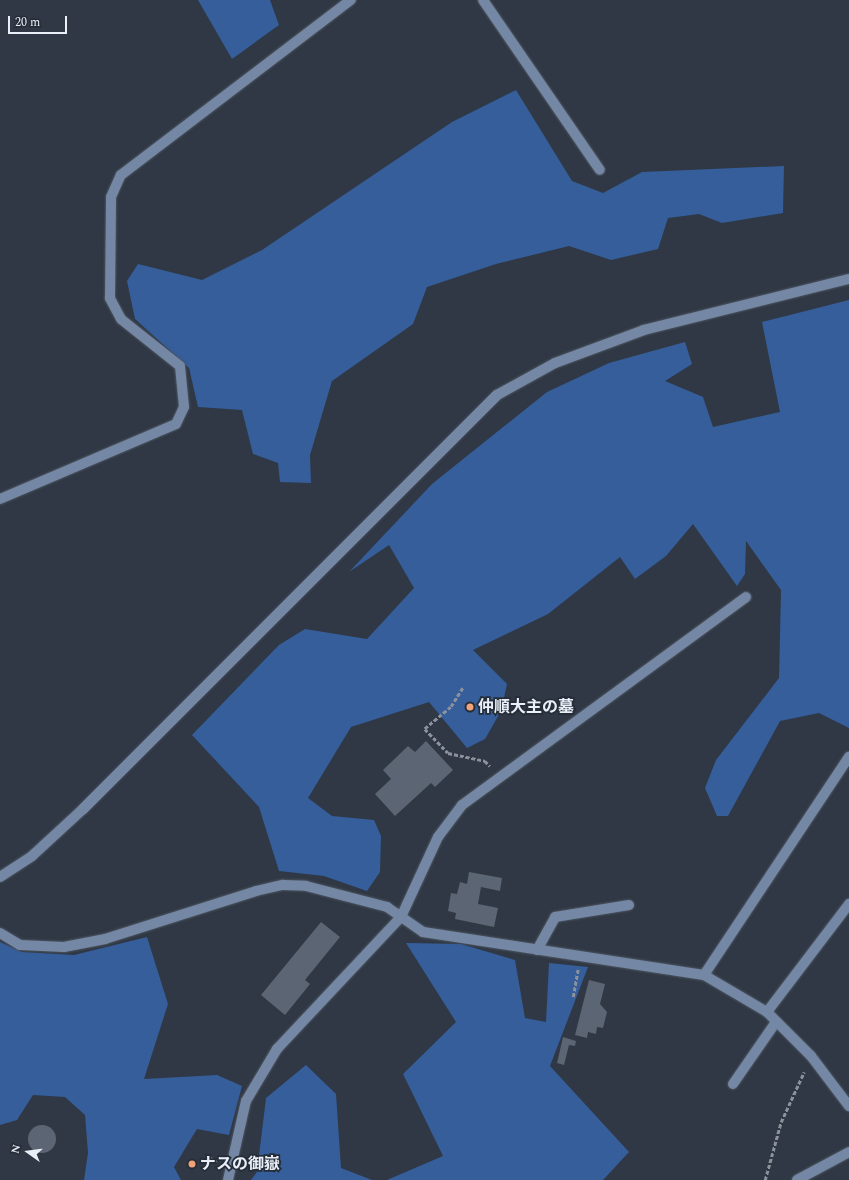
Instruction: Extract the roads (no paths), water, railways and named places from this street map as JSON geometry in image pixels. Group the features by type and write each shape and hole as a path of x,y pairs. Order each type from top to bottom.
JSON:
{"street":[{"path":"0,499 176,424 184,407 185,387 180,366 120,319 110,298 111,197 121,175 351,0"},
{"path":"483,0 600,170"},
{"path":"0,876 32,856 83,809 497,395 555,363 644,330 849,279"},
{"path":"228,1180 246,1101 277,1049 401,917 438,837 462,805 746,597"},
{"path":"704,975 849,757"},
{"path":"0,932 20,945 64,946 105,939 283,885 306,886 380,905 423,932 704,975 767,1012 811,1056 849,1106"},
{"path":"537,950 555,917 629,904"},
{"path":"767,1012 849,904"},
{"path":"733,1084 776,1022"},
{"path":"797,1180 849,1152"}],"place":[{"name":"仲順大主の墓","path":"470,707"},
{"name":"ナスの御嶽","path":"192,1164"}]}
